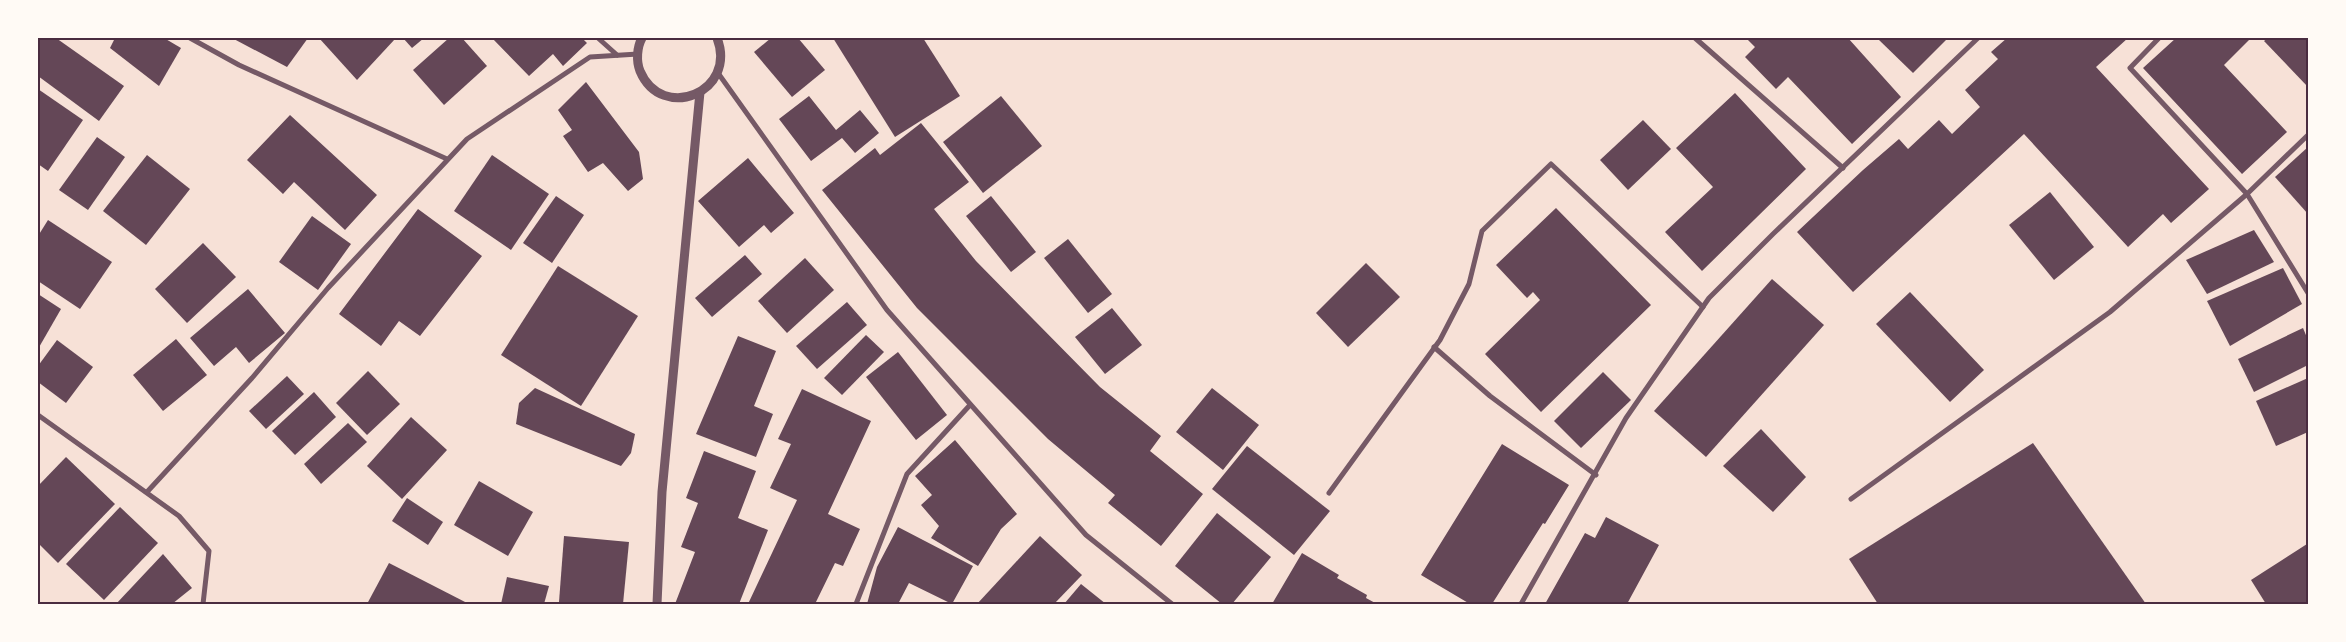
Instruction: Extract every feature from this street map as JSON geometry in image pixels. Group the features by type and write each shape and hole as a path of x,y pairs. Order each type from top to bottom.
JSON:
{"street":[{"path":"190,38 239,65 446,159"},
{"path":"598,38 617,55"},
{"path":"642,38 638,54 638,66 644,78 652,88 663,95 675,98 688,97 700,92 710,84 718,73 721,60 717,38"},
{"path":"1695,38 1843,168"},
{"path":"1521,604 1596,475 1626,418 1709,298 1773,234 1978,38"},
{"path":"2159,38 2130,68 2247,194 2308,293"},
{"path":"146,492 252,378 328,288 467,138 590,57 638,54"},
{"path":"718,73 887,310 1086,535 1172,604"},
{"path":"657,604 662,492 700,92"},
{"path":"1851,499 2110,312 2247,194 2308,135"},
{"path":"1330,493 1434,347 1469,284 1482,231 1551,164 1703,307"},
{"path":"1434,347 1490,396 1596,475"},
{"path":"856,604 907,474 970,405"},
{"path":"38,415 179,516 209,551 203,604"}],"building":[{"path":"38,38 56,38 124,86 99,121 38,76"},
{"path":"115,38 164,38 181,48 159,86 110,48"},
{"path":"232,38 308,38 287,67"},
{"path":"319,38 393,38 395,39 357,80"},
{"path":"403,38 424,38 412,48"},
{"path":"449,38 462,38 487,66 444,105 413,70"},
{"path":"492,38 582,38 587,43 563,66 553,54 529,76"},
{"path":"771,38 798,38 825,70 792,97 754,52"},
{"path":"833,38 923,38 960,96 895,137"},
{"path":"1746,38 1848,38 1901,97 1852,144 1788,77 1776,89 1745,57 1755,47"},
{"path":"1948,38 1913,73 1878,39"},
{"path":"2007,38 2128,38 2096,67 2209,189 2171,223 2163,214 2128,247 2024,134 1853,292 1797,232 1899,139 1908,149 1939,120 1952,134 1980,107 1965,90 1998,59 1991,52"},
{"path":"2176,38 2251,38 2224,65 2287,132 2242,174 2143,68"},
{"path":"2268,38 2308,38 2308,87 2264,41"},
{"path":"586,82 639,152 643,179 628,191 603,163 588,172 563,136 572,130 558,110"},
{"path":"38,89 83,120 48,171 38,164"},
{"path":"1735,93 1806,169 1702,271 1665,232 1713,187 1676,148"},
{"path":"809,96 836,130 860,110 879,133 855,153 842,138 811,161 779,119"},
{"path":"1001,96 1042,146 983,193 943,142"},
{"path":"290,115 377,195 345,230 294,182 283,194 247,160"},
{"path":"1643,120 1671,149 1628,190 1600,160"},
{"path":"921,123 969,182 934,209 976,261 1100,387 1161,436 1150,451 1203,494 1161,546 1108,503 1115,495 1048,439 917,308 822,190 875,148 880,155"},
{"path":"97,137 125,157 88,210 59,190"},
{"path":"2308,147 2308,214 2275,177"},
{"path":"147,155 190,189 146,245 103,211"},
{"path":"492,155 549,194 511,250 454,211"},
{"path":"748,158 794,213 771,233 764,225 739,247 698,201"},
{"path":"2050,192 2094,247 2054,280 2009,225"},
{"path":"556,196 584,215 552,263 523,243"},
{"path":"991,196 1036,252 1011,272 966,216"},
{"path":"1556,208 1651,305 1541,412 1485,354 1540,300 1533,292 1527,298 1496,265"},
{"path":"418,209 482,256 420,336 399,321 381,346 339,314"},
{"path":"312,216 351,244 318,290 279,262"},
{"path":"48,220 112,262 80,309 38,281 38,236"},
{"path":"2254,230 2274,262 2207,294 2186,260"},
{"path":"1068,239 1112,294 1088,313 1044,258"},
{"path":"203,243 236,277 187,323 155,289"},
{"path":"745,255 762,274 712,317 695,298"},
{"path":"805,258 834,290 787,333 758,301"},
{"path":"1366,263 1400,297 1348,347 1316,313"},
{"path":"558,266 638,316 581,406 501,355"},
{"path":"2283,268 2302,304 2230,346 2207,301"},
{"path":"1772,279 1824,325 1706,457 1654,411"},
{"path":"248,289 285,333 249,363 236,347 214,366 190,338"},
{"path":"1910,292 1984,370 1950,402 1876,324"},
{"path":"38,294 61,309 38,349"},
{"path":"847,302 867,325 817,369 796,346"},
{"path":"1112,308 1142,345 1105,374 1075,337"},
{"path":"2303,328 2308,340 2308,365 2254,392 2238,359"},
{"path":"866,335 884,352 842,395 824,378"},
{"path":"738,336 776,351 754,406 773,414 756,457 696,434"},
{"path":"176,339 207,375 163,411 133,375"},
{"path":"57,340 93,367 66,403 38,382 38,366"},
{"path":"898,352 947,415 916,440 866,377"},
{"path":"368,371 400,404 367,435 336,403"},
{"path":"1603,372 1631,400 1581,448 1554,421"},
{"path":"287,376 304,394 266,429 249,411"},
{"path":"2308,378 2308,432 2276,446 2256,401"},
{"path":"535,388 635,434 631,453 621,466 516,424 519,403"},
{"path":"1212,388 1259,425 1223,470 1176,432"},
{"path":"802,389 871,421 828,514 860,529 843,566 835,563 815,604 748,604 797,500 770,488 791,444 778,439"},
{"path":"314,392 336,417 295,455 272,431"},
{"path":"411,417 447,450 402,499 367,466"},
{"path":"348,423 367,442 321,484 304,464"},
{"path":"1761,429 1806,477 1773,512 1723,466"},
{"path":"955,440 1017,514 1001,529 978,566 931,538 939,526 921,505 932,495 915,476"},
{"path":"2033,443 2146,604 1878,604 1849,559"},
{"path":"1502,444 1569,485 1492,604 1470,604 1421,575"},
{"path":"1247,446 1330,511 1294,555 1212,489"},
{"path":"704,451 756,471 738,518 768,530 739,604 675,604 695,552 681,547 698,503 686,498"},
{"path":"66,457 115,504 58,563 38,543 38,486"},
{"path":"479,481 533,512 508,556 454,525"},
{"path":"407,498 443,522 428,545 392,521"},
{"path":"120,507 158,543 104,600 66,564"},
{"path":"1217,513 1271,557 1232,604 1222,604 1175,566"},
{"path":"1606,517 1659,545 1627,604 1545,604 1585,533 1595,538"},
{"path":"898,527 973,566 952,604 909,583 898,604 867,604 877,567"},
{"path":"564,536 629,542 623,604 559,602"},
{"path":"1040,536 1082,575 1054,604 977,604"},
{"path":"2307,544 2308,604 2266,604 2251,580"},
{"path":"1302,553 1339,575 1337,578 1367,595 1366,598 1377,604 1272,604"},
{"path":"163,554 192,588 172,604 116,604"},
{"path":"389,563 469,604 367,604"},
{"path":"507,577 549,586 544,604 501,604"},
{"path":"1081,584 1106,604 1064,604"}]}
